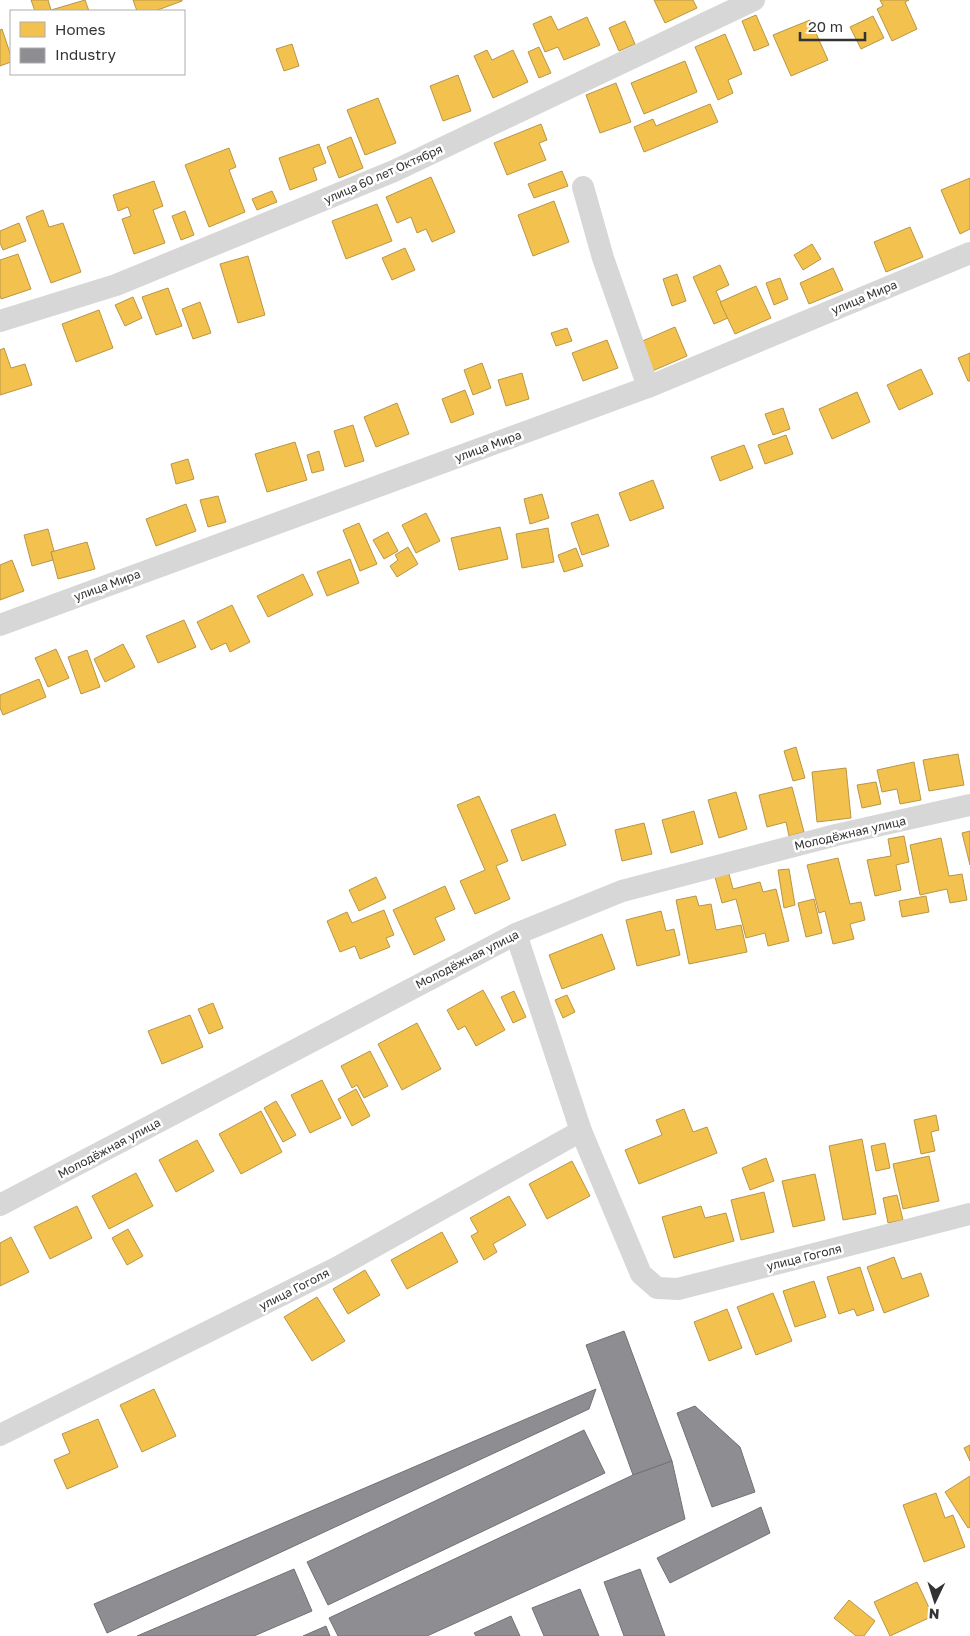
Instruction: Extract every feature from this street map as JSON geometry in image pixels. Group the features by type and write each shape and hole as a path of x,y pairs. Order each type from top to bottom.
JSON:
{"street":[{"name":"улица 60 лет Октября","path":"0,321 116,285 394,171 754,0"},
{"path":"583,187 603,258 648,387"},
{"name":"улица Мира","path":"0,625 648,387 970,253"},
{"name":"Молодёжная улица","path":"0,1205 516,934 622,891 836,835 970,805"},
{"path":"516,934 581,1131"},
{"name":"улица Гоголя","path":"0,1435 336,1268 581,1131 641,1274 657,1288 678,1289 970,1214"}],"building: Homes":[{"path":"31,0 48,0 51,10 35,10"},
{"path":"85,0 89,10 51,10"},
{"path":"133,0 182,0 158,10 137,10"},
{"path":"654,0 693,0 697,8 665,23"},
{"path":"880,0 909,0 905,2 917,29 892,41 877,9 883,6"},
{"path":"756,15 769,45 754,51 742,21"},
{"path":"551,16 558,30 587,17 600,45 564,60 558,47 545,52 533,24"},
{"path":"873,16 884,38 861,49 850,27"},
{"path":"810,20 828,60 791,76 773,35"},
{"path":"625,21 635,44 619,51 609,28"},
{"path":"2,29 10,53 10,62 0,66 0,30"},
{"path":"725,34 742,74 728,80 733,93 718,100 695,47"},
{"path":"292,44 299,66 284,71 276,49"},
{"path":"539,47 551,73 539,78 528,52"},
{"path":"487,50 492,60 513,50 528,82 493,98 474,56"},
{"path":"685,61 697,92 644,114 631,83"},
{"path":"458,75 471,111 443,121 430,86"},
{"path":"616,83 631,122 600,133 586,95"},
{"path":"378,98 396,143 365,155 347,110"},
{"path":"710,104 718,122 644,152 634,127 653,119 656,126"},
{"path":"541,124 547,140 539,143 546,160 507,175 494,143"},
{"path":"351,137 363,168 339,178 327,147"},
{"path":"319,144 326,163 313,168 317,180 290,190 279,158"},
{"path":"229,148 236,167 229,170 245,212 209,227 185,165"},
{"path":"562,171 568,186 534,198 528,184"},
{"path":"431,177 455,232 432,242 426,229 417,233 411,217 397,223 386,197"},
{"path":"970,178 970,229 960,234 941,190"},
{"path":"154,181 163,206 153,210 165,243 134,254 122,219 131,216 128,207 118,211 113,195"},
{"path":"272,191 277,202 257,210 252,199"},
{"path":"554,201 569,242 533,256 518,215"},
{"path":"377,204 392,241 346,259 332,221"},
{"path":"43,210 49,227 63,223 81,272 51,283 26,217"},
{"path":"185,211 194,235 181,240 172,216"},
{"path":"19,223 26,241 3,250 0,243 0,231"},
{"path":"910,227 923,257 886,272 874,242"},
{"path":"812,244 821,259 803,270 794,255"},
{"path":"405,248 415,270 392,280 382,258"},
{"path":"18,254 31,289 1,299 0,260"},
{"path":"248,256 265,315 238,323 220,264"},
{"path":"720,265 729,285 716,291 728,318 714,324 693,277"},
{"path":"833,268 843,290 809,304 800,283"},
{"path":"677,274 686,301 672,306 663,279"},
{"path":"780,278 788,299 774,305 766,283"},
{"path":"756,286 771,318 735,334 720,302"},
{"path":"168,288 182,326 156,335 142,297"},
{"path":"133,297 142,318 125,326 115,305"},
{"path":"200,302 211,333 193,339 182,309"},
{"path":"99,310 113,348 76,362 62,324"},
{"path":"675,327 687,356 650,372 638,343"},
{"path":"567,328 572,341 556,346 551,333"},
{"path":"607,340 618,368 583,381 572,353"},
{"path":"4,348 11,368 25,364 32,385 0,395 0,350"},
{"path":"970,353 970,381 968,381 958,358"},
{"path":"482,363 491,388 473,395 464,370"},
{"path":"921,369 933,394 899,410 887,385"},
{"path":"522,373 529,399 506,406 498,380"},
{"path":"465,390 474,414 451,423 442,399"},
{"path":"857,392 870,422 832,439 819,409"},
{"path":"397,403 409,434 376,447 364,417"},
{"path":"783,408 790,429 773,435 765,414"},
{"path":"353,425 364,461 345,467 334,431"},
{"path":"786,435 793,454 765,464 758,445"},
{"path":"295,442 307,480 267,492 255,454"},
{"path":"744,445 753,468 720,481 711,457"},
{"path":"319,451 324,470 312,473 307,455"},
{"path":"188,459 194,479 176,484 171,464"},
{"path":"653,480 664,508 630,521 619,493"},
{"path":"542,494 549,518 530,524 524,499"},
{"path":"218,496 226,522 208,527 200,500"},
{"path":"186,504 196,531 156,546 146,519"},
{"path":"426,513 440,541 416,553 402,525"},
{"path":"598,514 609,546 582,555 571,523"},
{"path":"359,523 377,564 360,571 343,530"},
{"path":"500,527 508,559 459,570 451,538"},
{"path":"548,528 554,562 522,568 516,534"},
{"path":"48,529 54,551 51,552 53,560 32,566 24,535"},
{"path":"388,532 398,551 384,559 373,540"},
{"path":"87,542 95,569 58,579 51,552"},
{"path":"408,547 418,564 397,577 390,566 398,560 395,555"},
{"path":"576,548 583,566 564,572 558,555"},
{"path":"350,559 359,583 327,596 317,572"},
{"path":"12,560 24,591 0,600 0,565"},
{"path":"303,574 313,595 268,617 257,596"},
{"path":"232,605 250,642 230,652 226,643 211,650 197,622"},
{"path":"184,620 196,647 158,663 146,636"},
{"path":"123,644 135,667 105,682 94,659"},
{"path":"56,649 69,678 48,687 35,658"},
{"path":"87,650 100,687 81,694 68,657"},
{"path":"39,679 46,697 3,715 0,708 0,695"},
{"path":"796,747 805,778 793,781 784,751"},
{"path":"958,754 964,785 929,791 923,760"},
{"path":"914,762 921,800 900,804 897,789 882,792 877,770"},
{"path":"846,768 851,818 817,822 812,772"},
{"path":"876,782 881,804 862,808 857,785"},
{"path":"792,787 804,832 789,836 786,822 767,827 759,795"},
{"path":"736,792 747,829 719,838 708,800"},
{"path":"479,796 508,861 496,866 510,899 475,914 460,881 485,870 457,805"},
{"path":"694,811 703,844 671,853 662,820"},
{"path":"555,814 566,845 522,861 511,830"},
{"path":"644,823 652,854 622,861 615,830"},
{"path":"970,831 970,865 962,833"},
{"path":"904,836 909,862 896,865 901,890 875,896 867,860 891,856 888,839"},
{"path":"941,838 949,876 962,874 967,900 950,903 947,889 920,895 910,845"},
{"path":"838,858 850,904 861,902 865,920 850,924 854,939 833,944 825,911 819,913 807,865"},
{"path":"789,869 795,905 784,908 778,870"},
{"path":"729,874 733,889 760,882 763,892 776,889 789,941 768,946 765,933 746,938 736,899 722,903 715,877"},
{"path":"376,877 386,898 359,911 349,890"},
{"path":"445,886 455,909 435,918 445,940 414,955 393,910"},
{"path":"696,896 699,906 711,904 716,930 741,925 747,952 689,964 676,900"},
{"path":"926,896 929,912 902,917 899,901"},
{"path":"814,899 822,933 806,937 798,903"},
{"path":"384,910 394,935 386,938 390,947 360,959 355,946 340,952 327,921 347,912 352,923"},
{"path":"661,911 666,931 674,929 680,955 637,966 626,920"},
{"path":"602,934 615,969 562,989 549,955"},
{"path":"483,990 505,1030 476,1046 465,1026 458,1030 447,1010"},
{"path":"514,991 526,1017 513,1023 501,997"},
{"path":"567,995 575,1012 563,1018 555,1000"},
{"path":"213,1003 223,1028 209,1034 198,1009"},
{"path":"190,1015 203,1047 162,1064 148,1031"},
{"path":"417,1023 441,1069 402,1090 378,1044"},
{"path":"370,1051 388,1086 364,1098 357,1085 352,1088 341,1066"},
{"path":"322,1080 341,1118 310,1133 291,1095"},
{"path":"356,1089 370,1116 352,1126 338,1099"},
{"path":"276,1101 296,1135 283,1142 264,1108"},
{"path":"684,1109 693,1132 707,1127 717,1153 639,1184 625,1150 662,1135 656,1120"},
{"path":"261,1111 282,1152 241,1174 219,1134"},
{"path":"936,1115 939,1130 931,1132 935,1151 921,1154 914,1120"},
{"path":"862,1139 876,1214 843,1220 829,1146"},
{"path":"197,1140 214,1171 176,1192 159,1160"},
{"path":"885,1143 890,1168 876,1171 871,1146"},
{"path":"929,1156 939,1201 903,1209 893,1164"},
{"path":"766,1158 774,1181 750,1190 742,1168"},
{"path":"572,1161 590,1196 547,1219 529,1184"},
{"path":"136,1173 153,1206 109,1229 92,1196"},
{"path":"815,1174 825,1220 793,1227 782,1181"},
{"path":"764,1192 774,1232 741,1240 731,1200"},
{"path":"897,1195 903,1220 888,1223 883,1198"},
{"path":"509,1196 526,1225 493,1244 497,1252 484,1260 471,1236 478,1232 470,1218"},
{"path":"77,1206 92,1238 50,1259 34,1227"},
{"path":"701,1206 705,1218 726,1213 734,1241 674,1258 662,1217"},
{"path":"128,1229 143,1256 127,1265 112,1238"},
{"path":"442,1232 458,1262 407,1289 391,1260"},
{"path":"11,1237 29,1272 0,1286 0,1243"},
{"path":"894,1257 902,1279 921,1273 929,1296 884,1313 867,1267"},
{"path":"860,1267 874,1310 857,1316 854,1309 839,1314 827,1277"},
{"path":"365,1270 380,1295 348,1314 333,1289"},
{"path":"814,1281 826,1317 795,1327 783,1291"},
{"path":"773,1293 792,1341 756,1355 737,1307"},
{"path":"317,1297 345,1341 312,1361 284,1317"},
{"path":"727,1309 742,1348 709,1361 694,1322"},
{"path":"154,1389 176,1436 142,1452 120,1405"},
{"path":"98,1419 118,1467 67,1489 54,1460 70,1453 62,1434"},
{"path":"970,1445 970,1461 964,1448"},
{"path":"970,1476 970,1527 968,1528 945,1492"},
{"path":"936,1493 945,1518 953,1515 965,1547 924,1562 903,1505"},
{"path":"917,1582 933,1616 890,1636 874,1602"},
{"path":"849,1600 875,1621 864,1636 856,1636 834,1618"}],"building: Industry":[{"path":"624,1331 672,1461 633,1475 586,1345"},
{"path":"596,1389 589,1409 107,1633 94,1604"},
{"path":"695,1406 740,1447 755,1492 712,1507 677,1413"},
{"path":"584,1430 605,1473 328,1605 307,1562"},
{"path":"672,1461 685,1519 427,1636 338,1636 329,1618 633,1475"},
{"path":"761,1507 770,1533 670,1583 657,1558"},
{"path":"294,1569 312,1611 254,1636 137,1636"},
{"path":"640,1569 665,1636 624,1636 604,1582"},
{"path":"580,1589 599,1636 544,1636 532,1608"},
{"path":"511,1616 520,1636 476,1636 474,1633"},
{"path":"326,1626 330,1636 303,1636"}]}
